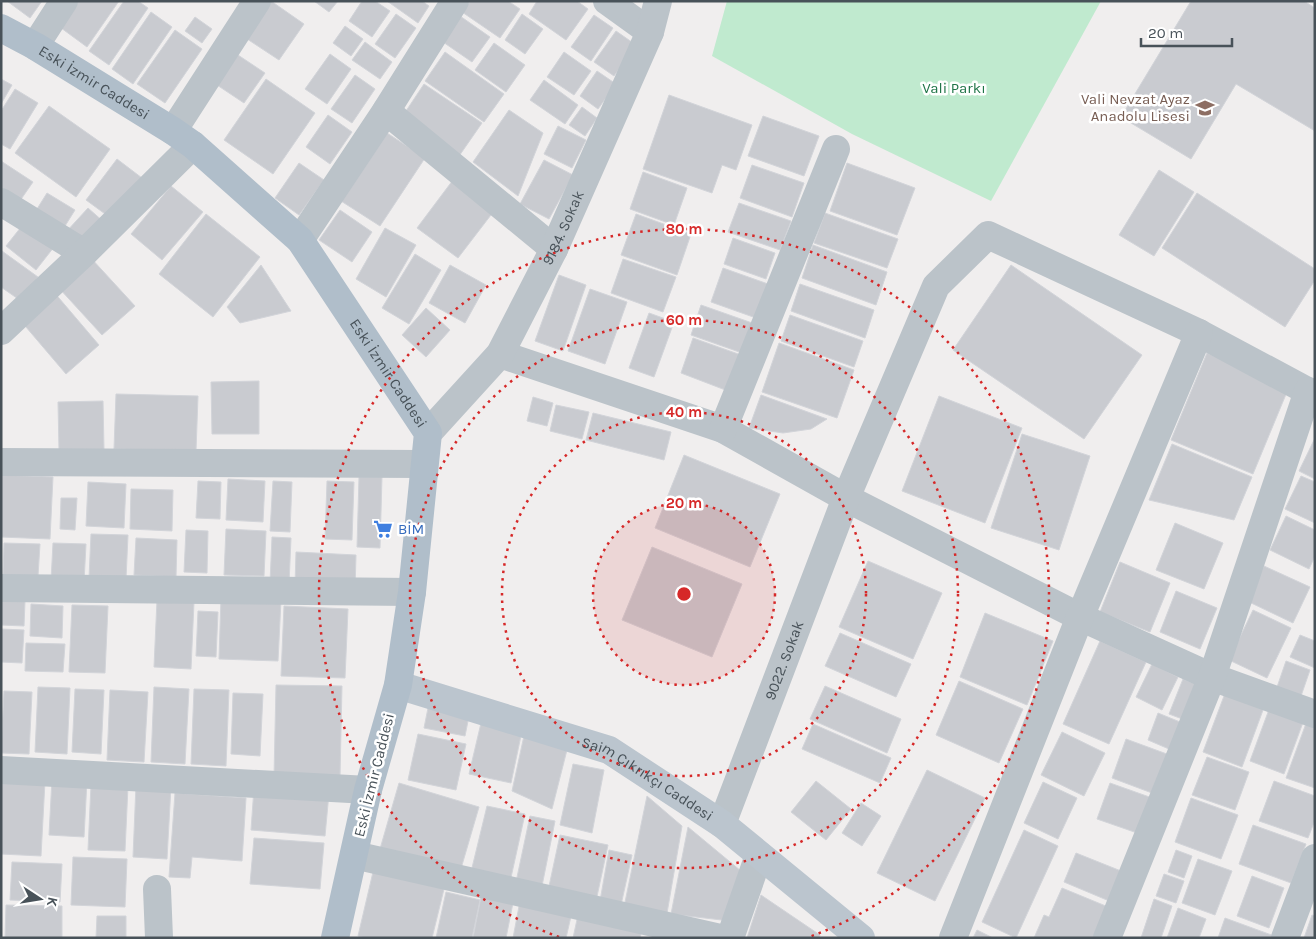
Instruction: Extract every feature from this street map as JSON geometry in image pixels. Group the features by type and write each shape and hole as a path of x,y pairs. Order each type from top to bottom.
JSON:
{"main road":[{"name":"Eski İzmir Caddesi","path":"1,28 35,46 183,138 300,240 428,433 412,592 398,685 368,790 335,938"},
{"name":"Saim Çıkrıkçı Caddesi","path":"398,685 609,750 722,824 861,938"}],"street":[{"path":"35,46 64,1"},
{"path":"1,331 84,253 183,138 257,1"},
{"path":"300,240 386,111 455,1"},
{"path":"607,1 650,32"},
{"name":"9184. Sokak","path":"428,433 500,354 554,249 650,32 658,1"},
{"path":"386,111 554,249"},
{"path":"722,429 836,149"},
{"path":"1,202 84,253"},
{"name":"9022. Sokak","path":"722,824 846,498 936,286 988,235 1199,333"},
{"path":"953,938 1080,617 1199,333 1311,393 1212,677 1107,938"},
{"path":"500,354 722,429 846,498 1080,617 1212,677 1315,714"},
{"path":"1,462 424,464"},
{"path":"1,588 412,592"},
{"path":"1,770 368,790"},
{"path":"354,855 720,938"},
{"path":"730,938 759,855"},
{"path":"1285,938 1315,858"},
{"path":"157,889 159,938"}],"green space":[{"name":"Vali Parkı","path":"727,1 1101,1 991,201 852,134 712,56"}],"building":[{"path":"7,1 42,1 30,18"},
{"path":"74,1 119,1 87,47 57,25"},
{"path":"124,1 138,1 148,8 109,65 89,51"},
{"path":"264,1 271,1 304,24 279,60 241,35"},
{"path":"314,1 338,1 329,12"},
{"path":"362,1 375,1 390,11 372,37 349,21"},
{"path":"387,1 422,1 429,6 418,23"},
{"path":"470,1 508,1 520,9 500,38 462,12"},
{"path":"537,1 577,1 588,9 566,40 529,14"},
{"path":"1191,1 1304,1 1315,8 1315,131 1236,84 1191,159 1121,117"},
{"path":"151,12 172,27 133,84 112,69"},
{"path":"396,14 416,28 395,58 375,44"},
{"path":"522,14 543,29 525,54 505,40"},
{"path":"594,15 613,28 591,61 571,47"},
{"path":"460,16 490,37 472,62 443,42"},
{"path":"195,17 212,29 202,43 185,31"},
{"path":"345,26 363,39 351,56 333,43"},
{"path":"175,30 202,49 165,103 137,84"},
{"path":"616,31 636,45 614,76 594,62"},
{"path":"365,42 392,62 380,79 352,60"},
{"path":"494,43 525,65 506,92 475,70"},
{"path":"445,52 504,94 484,122 425,81"},
{"path":"564,52 591,71 574,95 547,77"},
{"path":"330,54 351,69 327,104 305,89"},
{"path":"238,55 265,73 244,103 217,85"},
{"path":"597,71 616,84 598,109 580,96"},
{"path":"355,75 375,89 352,123 331,109"},
{"path":"1,79 12,85 1,104"},
{"path":"266,79 315,113 273,174 224,140"},
{"path":"544,80 578,105 565,124 530,100"},
{"path":"424,84 482,123 457,159 400,120"},
{"path":"15,89 38,103 10,149 1,144 1,111"},
{"path":"669,95 752,125 736,170 722,165 712,193 643,169"},
{"path":"49,106 110,149 76,197 15,153"},
{"path":"582,107 597,118 585,136 569,125"},
{"path":"509,110 543,133 518,196 473,162"},
{"path":"328,115 352,132 330,164 306,147"},
{"path":"763,116 819,136 804,176 748,156"},
{"path":"558,126 586,140 572,168 544,154"},
{"path":"387,133 425,158 380,226 341,201"},
{"path":"117,159 142,178 112,219 86,200"},
{"path":"544,160 573,175 549,219 520,204"},
{"path":"1,161 33,182 17,205 1,194"},
{"path":"299,163 324,180 299,215 275,198"},
{"path":"847,163 915,188 897,235 830,211"},
{"path":"752,165 804,183 792,217 740,198"},
{"path":"1159,170 1194,192 1154,256 1119,235"},
{"path":"643,172 687,188 674,225 630,209"},
{"path":"453,180 494,211 458,258 417,228"},
{"path":"171,186 203,212 162,260 131,234"},
{"path":"47,193 75,210 60,234 32,217"},
{"path":"1197,193 1315,269 1315,280 1285,327 1162,248"},
{"path":"739,203 791,221 780,250 728,232"},
{"path":"88,208 105,223 83,247 66,232"},
{"path":"340,210 372,232 352,262 319,240"},
{"path":"825,213 898,239 887,268 814,243"},
{"path":"206,214 260,257 213,317 159,274"},
{"path":"636,214 691,234 677,275 621,255"},
{"path":"25,222 54,247 36,270 6,246"},
{"path":"385,228 416,245 386,297 356,279"},
{"path":"733,238 775,253 766,279 724,264"},
{"path":"813,245 887,272 876,305 802,278"},
{"path":"2,251 38,277 21,301 1,287"},
{"path":"415,254 441,270 409,324 382,308"},
{"path":"90,257 135,306 102,335 58,287"},
{"path":"623,259 676,277 663,312 611,293"},
{"path":"261,265 291,311 240,323 227,307"},
{"path":"450,265 486,285 465,323 429,303"},
{"path":"1011,265 1142,355 1084,439 953,350"},
{"path":"723,268 768,284 756,318 711,302"},
{"path":"559,275 586,285 563,351 535,341"},
{"path":"800,284 874,310 865,338 791,311"},
{"path":"590,289 627,302 605,364 568,351"},
{"path":"53,291 99,345 66,374 20,320"},
{"path":"701,305 755,324 745,354 691,335"},
{"path":"426,308 450,330 426,357 402,335"},
{"path":"649,313 674,322 654,377 629,368"},
{"path":"790,315 863,341 854,367 781,341"},
{"path":"693,338 741,355 728,391 681,373"},
{"path":"779,343 854,370 837,418 762,392"},
{"path":"1207,353 1289,387 1253,474 1171,440"},
{"path":"259,381 259,434 212,434 211,382"},
{"path":"116,394 198,396 196,451 114,449"},
{"path":"761,395 827,419 811,429 783,433 749,428"},
{"path":"939,396 1022,428 985,523 902,491"},
{"path":"533,397 553,403 547,426 527,421"},
{"path":"103,401 104,450 59,450 58,402"},
{"path":"556,405 589,412 582,439 550,431"},
{"path":"593,413 671,432 664,460 586,440"},
{"path":"1022,434 1090,456 1059,550 991,528"},
{"path":"1315,438 1315,479 1299,471"},
{"path":"1172,444 1252,477 1234,520 1149,500"},
{"path":"684,455 780,494 750,567 655,528"},
{"path":"1,475 53,477 50,539 1,537"},
{"path":"1301,476 1315,482 1315,523 1285,509"},
{"path":"359,477 382,477 380,548 357,547"},
{"path":"228,479 265,481 263,522 226,520"},
{"path":"198,481 221,482 220,519 196,518"},
{"path":"273,481 292,482 290,532 270,531"},
{"path":"327,481 354,482 352,540 325,539"},
{"path":"88,482 126,484 124,528 86,526"},
{"path":"131,489 173,490 172,531 130,529"},
{"path":"61,498 77,498 75,530 60,529"},
{"path":"1286,516 1315,530 1315,556 1309,569 1270,550"},
{"path":"1175,523 1223,543 1204,589 1156,570"},
{"path":"226,529 266,531 264,576 224,575"},
{"path":"186,530 208,531 207,573 184,572"},
{"path":"91,534 128,535 126,579 89,578"},
{"path":"272,537 291,538 289,584 270,583"},
{"path":"136,538 177,540 176,577 134,575"},
{"path":"4,543 40,544 38,576 3,575"},
{"path":"53,543 86,544 84,582 51,581"},
{"path":"652,547 742,584 712,657 622,620"},
{"path":"296,552 356,555 355,589 295,586"},
{"path":"868,561 942,593 913,659 839,627"},
{"path":"1120,562 1170,583 1150,632 1100,612"},
{"path":"1264,566 1310,587 1293,623 1247,601"},
{"path":"1176,591 1217,608 1200,649 1160,632"},
{"path":"221,598 281,600 278,661 219,659"},
{"path":"1,600 25,601 24,626 1,625"},
{"path":"157,600 194,602 191,669 154,667"},
{"path":"31,604 63,606 62,638 30,636"},
{"path":"72,605 108,606 105,673 69,672"},
{"path":"284,606 348,609 345,678 281,676"},
{"path":"1253,610 1291,628 1267,678 1229,660"},
{"path":"198,611 218,612 216,657 196,656"},
{"path":"985,613 1053,641 1027,705 960,677"},
{"path":"1,629 24,630 22,663 1,662"},
{"path":"840,633 911,664 896,697 825,666"},
{"path":"1300,635 1315,641 1315,668 1290,657"},
{"path":"1100,641 1146,662 1109,744 1063,724"},
{"path":"26,643 65,644 63,672 25,671"},
{"path":"1286,661 1310,670 1300,699 1276,690"},
{"path":"1152,664 1178,677 1162,710 1136,697"},
{"path":"1183,679 1200,686 1185,720 1169,714"},
{"path":"959,681 1023,709 999,763 936,735"},
{"path":"276,685 342,686 340,777 274,776"},
{"path":"825,686 901,719 887,753 810,719"},
{"path":"38,687 70,688 67,754 35,752"},
{"path":"154,687 189,689 185,764 151,762"},
{"path":"1227,688 1266,702 1242,767 1203,752"},
{"path":"75,689 104,690 101,754 72,752"},
{"path":"194,689 229,690 226,766 191,764"},
{"path":"110,690 148,692 144,762 107,760"},
{"path":"4,691 32,692 29,754 1,753"},
{"path":"233,693 263,694 260,756 231,754"},
{"path":"1271,704 1305,717 1284,774 1250,761"},
{"path":"428,708 469,716 465,736 424,728"},
{"path":"1158,713 1180,722 1169,749 1148,740"},
{"path":"1308,718 1315,721 1315,788 1286,778"},
{"path":"481,723 522,731 511,783 469,774"},
{"path":"813,724 891,758 880,783 802,749"},
{"path":"525,731 568,746 552,809 512,791"},
{"path":"1062,732 1105,753 1084,796 1041,775"},
{"path":"418,734 466,744 456,790 408,780"},
{"path":"1126,739 1175,757 1160,796 1112,778"},
{"path":"1207,757 1249,772 1235,810 1192,795"},
{"path":"573,764 604,770 592,833 560,825"},
{"path":"927,770 985,798 935,901 877,873"},
{"path":"1,779 45,781 41,856 1,854"},
{"path":"52,779 87,780 84,837 49,835"},
{"path":"816,781 851,809 826,840 791,812"},
{"path":"1274,781 1315,796 1315,820 1308,838 1259,821"},
{"path":"1043,782 1077,798 1058,839 1024,823"},
{"path":"399,783 479,807 460,872 380,849"},
{"path":"1110,783 1155,799 1143,835 1097,819"},
{"path":"91,785 128,786 125,851 88,850"},
{"path":"136,785 171,786 167,859 133,857"},
{"path":"254,788 329,793 325,836 251,830"},
{"path":"175,793 246,798 242,861 192,857 190,878 169,877"},
{"path":"647,796 682,826 666,919 624,907"},
{"path":"1191,798 1238,815 1221,859 1175,842"},
{"path":"861,803 881,816 862,846 842,833"},
{"path":"487,806 525,814 510,882 471,872"},
{"path":"530,816 555,821 542,886 516,882"},
{"path":"1253,825 1306,844 1291,883 1239,864"},
{"path":"688,827 741,871 730,921 671,914"},
{"path":"1024,830 1058,846 1016,938 982,922"},
{"path":"560,835 608,845 596,901 548,891"},
{"path":"254,838 324,843 320,889 250,884"},
{"path":"609,850 632,855 621,905 600,901"},
{"path":"1176,850 1192,856 1184,878 1168,872"},
{"path":"1076,853 1126,873 1114,903 1064,882"},
{"path":"73,857 127,859 125,907 71,905"},
{"path":"1198,859 1232,871 1215,915 1182,903"},
{"path":"12,862 62,864 60,902 10,900"},
{"path":"373,872 444,889 432,938 366,938 358,936"},
{"path":"1164,874 1184,881 1176,903 1156,896"},
{"path":"1252,876 1284,888 1269,928 1237,916"},
{"path":"1062,888 1113,909 1101,938 1034,938 1044,915 1049,917"},
{"path":"446,892 480,900 472,938 436,938"},
{"path":"761,895 820,935 819,938 747,938"},
{"path":"481,897 513,903 506,938 473,938"},
{"path":"1154,899 1172,906 1161,938 1141,938"},
{"path":"520,901 572,912 566,938 513,938"},
{"path":"6,905 62,906 62,938 5,938"},
{"path":"1178,908 1206,919 1199,938 1167,938"},
{"path":"578,915 642,930 640,938 573,938"},
{"path":"1312,915 1315,916 1315,938 1304,938"},
{"path":"97,916 126,916 126,938 96,938"},
{"path":"1225,918 1277,937 1218,938"},
{"path":"977,930 993,938 973,938"}],"place":[{"name":"Vali Nevzat Ayaz Anadolu Lisesi","path":"1205,108"},
{"name":"BİM","path":"383,529"}]}
